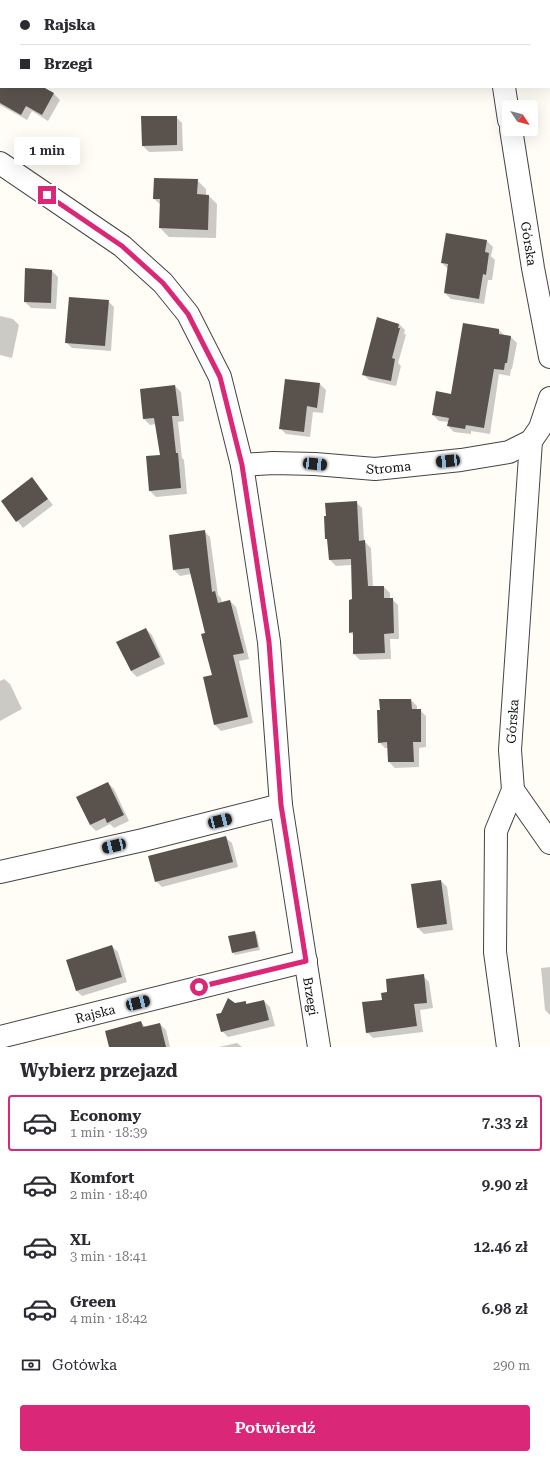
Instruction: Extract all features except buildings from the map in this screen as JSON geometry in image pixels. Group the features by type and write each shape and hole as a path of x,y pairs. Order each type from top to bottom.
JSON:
{"street":[{"path":"504,88 506,100"},
{"name":"Górska","path":"511,136 533,268 550,357"},
{"name":"Brzegi","path":"0,164 122,246 163,283 188,314 220,377 242,465 269,642 281,805 319,1047"},
{"name":"Górska","path":"508,1047 495,952 496,831 513,790 510,750 531,440 540,428 550,398"},
{"name":"Stroma","path":"242,465 273,463 315,464 375,469 461,460 509,452 531,440"},
{"path":"513,790 550,843"},
{"path":"0,872 143,840 281,805"},
{"name":"Rajska","path":"0,1037 306,961"}],"route":[{"path":"47,195 122,246 163,283 188,314 220,377 242,465 269,642 281,805 306,961 199,987"}]}
